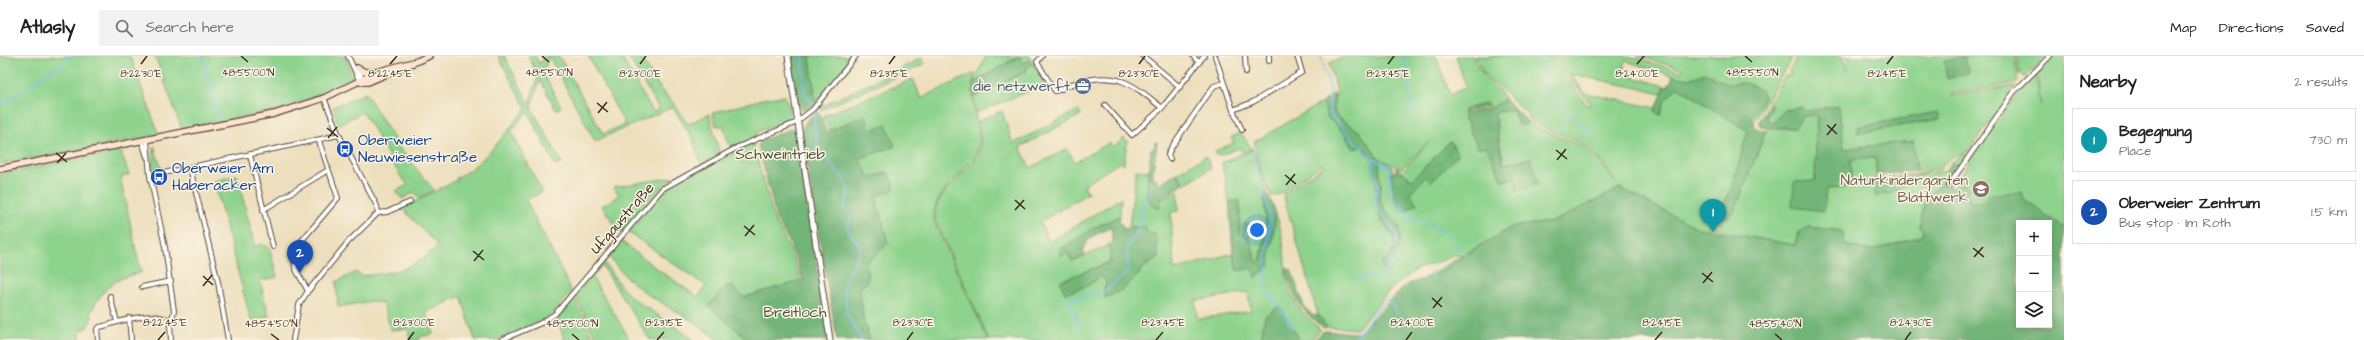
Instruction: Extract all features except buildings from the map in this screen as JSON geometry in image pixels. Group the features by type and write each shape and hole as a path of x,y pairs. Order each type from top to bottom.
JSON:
{"main road":[{"path":"360,82 368,82 429,56"},
{"path":"0,169 274,114 324,98 360,82 380,71 417,61"},
{"path":"357,68 365,72 380,71"}],"street":[{"path":"348,56 360,82"},
{"path":"788,56 830,340"},
{"name":"Ufgaustraße","path":"501,340 541,323 555,314 656,195 668,185 738,147 797,121 813,109 856,56"},
{"path":"1042,56 1037,62 1055,91 1074,83 1103,77 1114,78 1139,89 1162,108"},
{"path":"1143,56 1180,87"},
{"path":"1194,56 1199,63"},
{"path":"1105,105 1132,135 1162,108 1204,56"},
{"path":"1215,56 1232,110 1242,130"},
{"path":"1245,56 1246,72"},
{"path":"1232,110 1253,102 1302,72 1297,56"},
{"path":"1949,185 2014,92 2050,56"},
{"path":"351,62 361,75 360,82"},
{"path":"1170,159 1168,155 1171,148 1209,93 1214,86 1224,83"},
{"path":"324,98 339,136 372,195 377,206 378,213"},
{"path":"150,176 339,136"},
{"path":"145,141 150,176 171,281 174,311 171,321 171,340"},
{"path":"308,291 295,268 293,251 337,201 337,193 319,141"},
{"path":"250,155 273,247"},
{"path":"190,168 218,282 228,340"},
{"path":"263,210 328,170"},
{"path":"292,340 299,306 308,291 349,241 378,213 387,212 410,202"},
{"path":"142,287 171,281"},
{"path":"110,296 117,322"},
{"path":"98,340 97,329 129,318 162,317 171,321"},
{"path":"129,318 131,340"}],"green space":[{"path":"0,56 130,56 159,135 0,164"},
{"path":"155,56 345,56 353,76 349,83 279,110 182,130"},
{"path":"498,56 504,56 528,101 530,101 538,75 528,56 535,56 540,64 544,56 549,56 543,73 561,107 556,110 540,80 531,107 562,163 556,166 529,114 526,113 511,131 542,192 526,200 572,292 548,318 496,340 475,340 461,296 426,312 433,334 419,337 420,340 410,340 408,329 391,330 383,304 372,301 338,307 336,282 356,272 362,276 403,269 419,261 438,246 402,208 457,180 456,178 476,165 494,147 526,108"},
{"path":"549,56 559,56 603,134 625,124 588,56 621,56 653,112 659,109 628,56 640,56 662,91 674,104 688,124 709,114 720,155 701,164 693,140 673,107 595,141"},
{"path":"791,56 810,56 815,98 817,102 808,109 803,110 798,105"},
{"path":"810,56 854,56 817,102 815,98"},
{"path":"986,56 1019,56 973,83"},
{"path":"1019,56 1030,56 1032,60 1024,63"},
{"path":"1019,56 1024,63 1030,60 1033,64 1026,68 1027,71 974,97 973,83"},
{"path":"1347,56 1436,56 1450,95 1466,87 1456,56 1473,56 1479,68 1505,99 1491,108 1485,103 1464,110 1464,117 1487,147 1503,181 1514,177 1518,191 1537,184 1531,158 1504,164 1494,113 1514,109 1524,125 1528,122 1537,128 1584,147 1595,156 1615,182 1602,162 1591,149 1579,142 1541,127 1527,118 1529,116 1483,72 1475,56 1548,56 1588,106 1591,104 1550,56 1629,56 1682,72 1683,69 1638,56 1793,56 1753,123 1750,119 1764,98 1746,83 1727,84 1706,73 1689,79 1681,78 1626,61 1622,74 1665,86 1662,93 1571,74 1585,93 1656,108 1655,112 1660,115 1665,100 1678,87 1748,131 1731,191 1714,231 1698,228 1620,188 1553,222 1514,226 1460,257 1458,255 1415,270 1391,289 1357,329 1327,327 1318,315 1283,194 1324,166 1322,164 1277,196 1271,196 1262,175 1254,142 1323,102 1328,118 1348,136 1346,137 1354,149 1360,147 1372,160 1375,169 1380,216 1395,244 1389,258 1394,261 1400,242 1399,224 1386,212 1378,196 1381,188 1379,158 1359,131 1336,116 1333,107 1335,96 1338,95 1329,63","holes":["1450,141 1458,155 1431,182 1426,177 1410,193 1417,204 1391,173 1393,173 1392,167 1381,159 1401,169 1428,142 1402,172 1412,180"]},
{"path":"1798,56 1843,56 1845,68 1848,70 1846,56 2015,56 2018,81 2017,83 1952,94 1952,96 2016,86 1968,152 1952,156 1940,169 1917,171 1913,141 1844,149 1838,106 1808,111 1785,110 1775,121 1769,122 1766,117 1773,106 1769,103 1785,76 1791,76 1789,71","holes":["1938,112 1940,119 1859,133 1858,127"]},
{"path":"2017,56 2047,56 2026,76 2019,74"},
{"path":"2055,56 2064,56 2064,228 2024,200 1971,202 1966,192 1969,188 1958,181 1970,159 2016,95 2035,75 2041,105 2037,74"},
{"path":"1965,57 1969,73 1947,79 1944,61"},
{"path":"922,58 925,64 821,110 820,107"},
{"path":"1033,64 1044,82 1036,88 976,113 974,97 1027,71 1026,68"},
{"path":"975,73 973,94 979,135 977,152 972,161 943,192 934,210 934,221 988,340 870,340 863,318 860,289 868,280 866,263 876,196 895,189 870,178 859,159 895,146 870,131 865,116 830,131 823,116 913,79 921,98"},
{"path":"1706,73 1727,84 1746,83 1763,91 1764,98 1750,119 1757,130 1766,131 1734,212 1727,218 1724,216 1728,207 1724,204 1735,177 1748,131 1678,87 1665,100 1660,115 1655,112 1665,86 1668,87 1673,76 1689,79"},
{"path":"366,93 400,149 434,190 419,198 414,192 402,199 396,191 408,185 399,174 363,112 338,125 333,107"},
{"path":"1335,93 1333,107 1336,116 1359,131 1379,159 1381,188 1379,196 1386,212 1399,224 1398,250 1393,260 1382,270 1381,262 1389,258 1395,246 1393,235 1380,217 1375,196 1377,190 1372,160 1366,151 1360,147 1354,149 1346,137 1348,136 1328,118 1323,102"},
{"path":"785,96 790,114 786,121 777,126 759,131 755,138 730,148 723,126 716,126 712,113 767,98"},
{"path":"1505,99 1528,122 1524,125 1518,125 1513,109 1494,113 1503,164 1531,158 1538,184 1518,191 1514,177 1503,182 1487,147 1478,148 1464,117 1475,111 1491,108"},
{"path":"1485,103 1489,106 1475,109 1464,115 1464,110"},
{"path":"1769,103 1773,106 1766,117 1769,122 1775,121 1785,110 1801,107 1808,111 1839,106 1844,149 1913,141 1917,171 1877,175 1875,158 1850,160 1852,188 1826,189 1824,211 1792,207 1794,182 1815,181 1817,115 1803,116 1795,128 1760,126 1760,120"},
{"path":"1078,110 1081,115 1020,147 1030,168 1067,149 1075,162 1109,143 1114,147 1124,138 1127,141 1124,164 1120,162 1084,185 1088,193 1040,222 1049,242 1121,198 1120,216 1095,227 1068,253 1072,261 1107,246 1110,249 1110,262 1060,281 1089,285 1101,276 1106,282 1104,290 1141,270 1158,257 1149,235 1141,228 1129,227 1136,170 1149,171 1146,195 1162,200 1178,191 1178,211 1171,212 1174,270 1233,253 1237,271 1253,268 1255,277 1269,266 1268,256 1273,239 1275,212 1281,230 1289,287 1295,301 1305,315 1321,330 1310,340 1299,340 1280,306 1265,316 1261,340 989,340 935,219 936,208 946,190 976,158 981,145 978,121 1002,111 1013,144","holes":["1248,292 1251,311 1198,319 1195,301"]},
{"path":"818,111 827,132 865,115 870,130 886,124 895,146 859,159 870,178 888,172 895,189 876,196 888,243 866,263 868,280 860,289 863,318 870,340 837,340 802,135 805,124"},
{"path":"1938,112 1940,119 1859,133 1858,127"},
{"path":"1817,115 1815,181 1826,189 1850,160 1876,158 1876,196 1913,181 1925,173 1945,171 1951,176 1926,196 1920,226 1924,232 1922,236 1871,251 1846,245 1842,231 1809,227 1795,245 1717,231 1724,216 1727,218 1734,212 1767,128 1795,128 1803,116"},
{"path":"791,129 795,129 828,340 749,340 708,306 727,285 733,286 744,297 803,280 790,243 777,220 758,145 763,140"},
{"path":"1241,133 1252,149 1244,154 1253,149 1267,194 1264,196 1266,221 1264,244 1260,261 1257,263 1249,238 1239,235 1240,200 1229,202 1222,163 1243,153 1240,148 1217,156 1215,151 1234,143 1231,137"},
{"path":"1450,141 1458,155 1431,182 1426,177 1410,193 1417,204 1404,212 1396,203 1391,173 1396,172 1396,168 1412,180"},
{"path":"1155,142 1157,142 1152,180 1156,178 1158,184 1177,173 1184,184 1161,199 1159,208 1153,207 1146,195 1151,149 1155,147"},
{"path":"751,143 753,144 775,221 790,249 801,282 744,297 733,286 709,306 749,340 718,340 691,320 647,294 626,277 609,257 604,262 621,287 631,297 694,340 650,340 602,265 592,277 630,340 597,340 576,297 577,293 663,190","holes":["628,232 706,286 698,297 656,268 621,241"]},
{"path":"154,146 162,171 158,172 153,168 152,155"},
{"path":"115,151 121,151 129,175 122,176 121,181 141,273 123,278 104,291 90,314 93,315 87,328 80,330 80,340 0,340 0,174 89,157 103,156"},
{"path":"1961,155 1966,155 1958,168 1951,162"},
{"path":"1206,156 1211,168 1184,184 1177,173"},
{"path":"1951,162 1958,168 1948,186 1953,189 1958,181 1969,188 1966,192 1971,202 1981,202 1990,194 2022,192 2024,200 2064,228 2064,340 1314,340 1324,331 1358,333 1407,284 1425,278 1514,226 1553,222 1620,188 1698,228 1795,245 1799,232 1809,227 1842,231 1846,245 1871,251 1922,236 1924,232 1920,226 1926,196 1951,177 1945,171"},
{"path":"1925,173 1893,193 1875,196 1876,179"},
{"path":"237,175 255,246 262,244 269,247 277,277 260,281 269,316 251,321 214,181"},
{"path":"673,177 657,192 621,234 602,206 619,196 614,187"},
{"path":"1267,194 1275,212 1274,232 1269,266 1255,278 1253,268 1237,271 1233,253 1229,202 1240,200 1240,235 1243,235 1245,224 1251,224 1249,238 1257,262 1260,261 1264,244 1266,220 1264,195"},
{"path":"1120,216 1119,224 1122,224 1123,229 1145,226 1148,233 1156,235 1158,257 1141,269 1140,273 1124,289 1105,298 1104,290 1106,282 1101,276 1089,285 1065,294 1060,281 1110,262 1110,249 1107,246 1112,242 1112,228 1092,237 1085,245 1084,256 1072,261 1068,253 1061,256 1059,250 1095,227"},
{"path":"1286,268 1291,270 1304,306 1313,316 1318,315 1327,327 1324,328 1316,322 1303,309 1295,295"},
{"path":"573,300 575,300 594,340 564,340 558,317"},
{"path":"1280,306 1299,340 1261,340 1265,316"}],"waterway":[{"path":"0,104 19,94 72,56"},
{"path":"202,56 222,124"},
{"path":"803,56 804,92 812,104"},
{"path":"1321,56 1331,91 1329,100 1330,115 1372,159 1378,190 1375,196 1377,207 1397,235 1397,252 1381,277 1368,276 1357,280"},
{"path":"1401,56 1406,68 1413,109"},
{"path":"1545,56 1542,91 1592,136"},
{"path":"815,112 814,128 818,138 816,153 819,159 826,158 830,161 830,165 846,182 848,193 844,205 851,217 847,228 860,246 858,256 846,277 844,289 846,313 862,340"},
{"path":"1253,151 1270,216 1265,287 1278,304 1292,328"},
{"path":"1373,159 1389,167 1390,185 1393,197 1402,208 1447,235 1455,241 1461,250"},
{"path":"1079,327 1069,300 1105,291 1128,271 1127,246 1135,237 1151,181"},
{"path":"1431,271 1433,280"},
{"path":"1358,340 1356,337 1379,308 1389,299 1397,315"}],"place":[{"name":"die netzwerft","path":"1083,86"},
{"name":"Oberweier Neuwiesenstraße","path":"345,149"},
{"name":"Oberweier Am Haberacker","path":"159,177"},
{"name":"Naturkindergarten Blattwerk","path":"1981,189"},
{"name":"Begegnung","path":"1713,232"},
{"name":"Oberweier Zentrum","path":"300,273"}],"park label":[{"name":"Schweintrieb","path":"780,154"},
{"name":"Breitloch","path":"795,312"}]}
